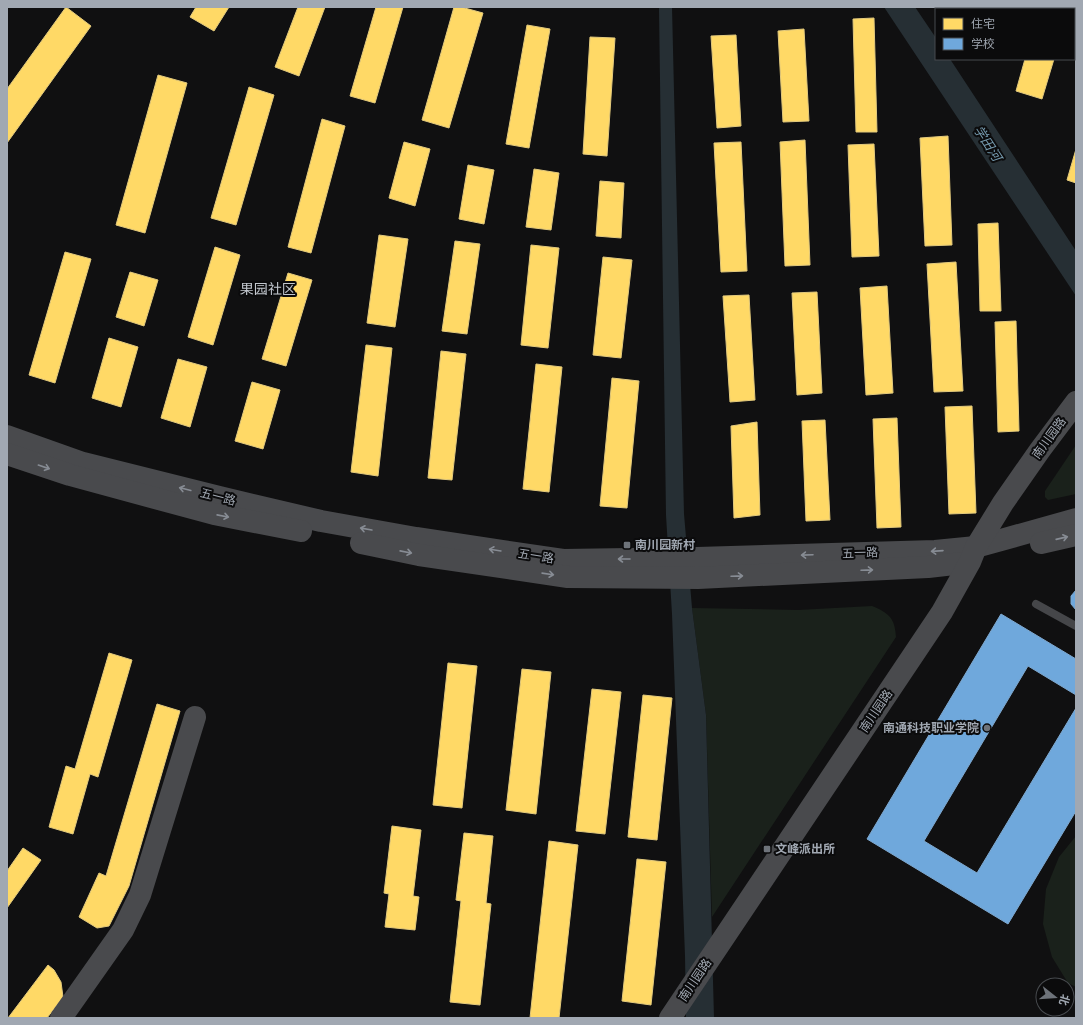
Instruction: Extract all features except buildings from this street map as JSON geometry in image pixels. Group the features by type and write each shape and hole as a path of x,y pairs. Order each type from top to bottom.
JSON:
{"main road":[{"name":"南川园路","path":"672,1014 942,612 1003,503 1076,402"},
{"name":"五一路","path":"7,436 82,464 321,521 416,538 564,560 663,568 928,567 973,555 1076,519"},
{"name":"五一路","path":"7,454 70,476 214,514 419,555 568,577 663,568"},
{"name":"五一路","path":"973,555 1017,548 1076,535"},
{"path":"61,1018 123,930 140,895 195,717"}],"lane":[{"path":"1036,604 1076,626"}],"shaded area":[{"path":"1076,445 1076,494 1048,500 1045,497 1045,491"},
{"path":"872,606 883,611 890,617 894,625 896,637 712,917 706,715 692,608 798,610"},
{"path":"1076,836 1076,987 1075,977 1064,977 1052,957 1043,924 1046,889 1059,857"}],"water":[{"path":"659,7 672,7 684,514 692,608 706,715 714,1018 686,1018 672,614 666,515"},
{"name":"学田河","path":"884,7 915,7 935,37 935,60 951,60 1076,251 1076,296"}],"place":[{"name":"南川园新村","path":"627,545"},
{"name":"南通科技职业学院","path":"987,728"},
{"name":"文峰派出所","path":"767,849"}],"district":[{"name":"果园社区","path":"268,289"}]}
